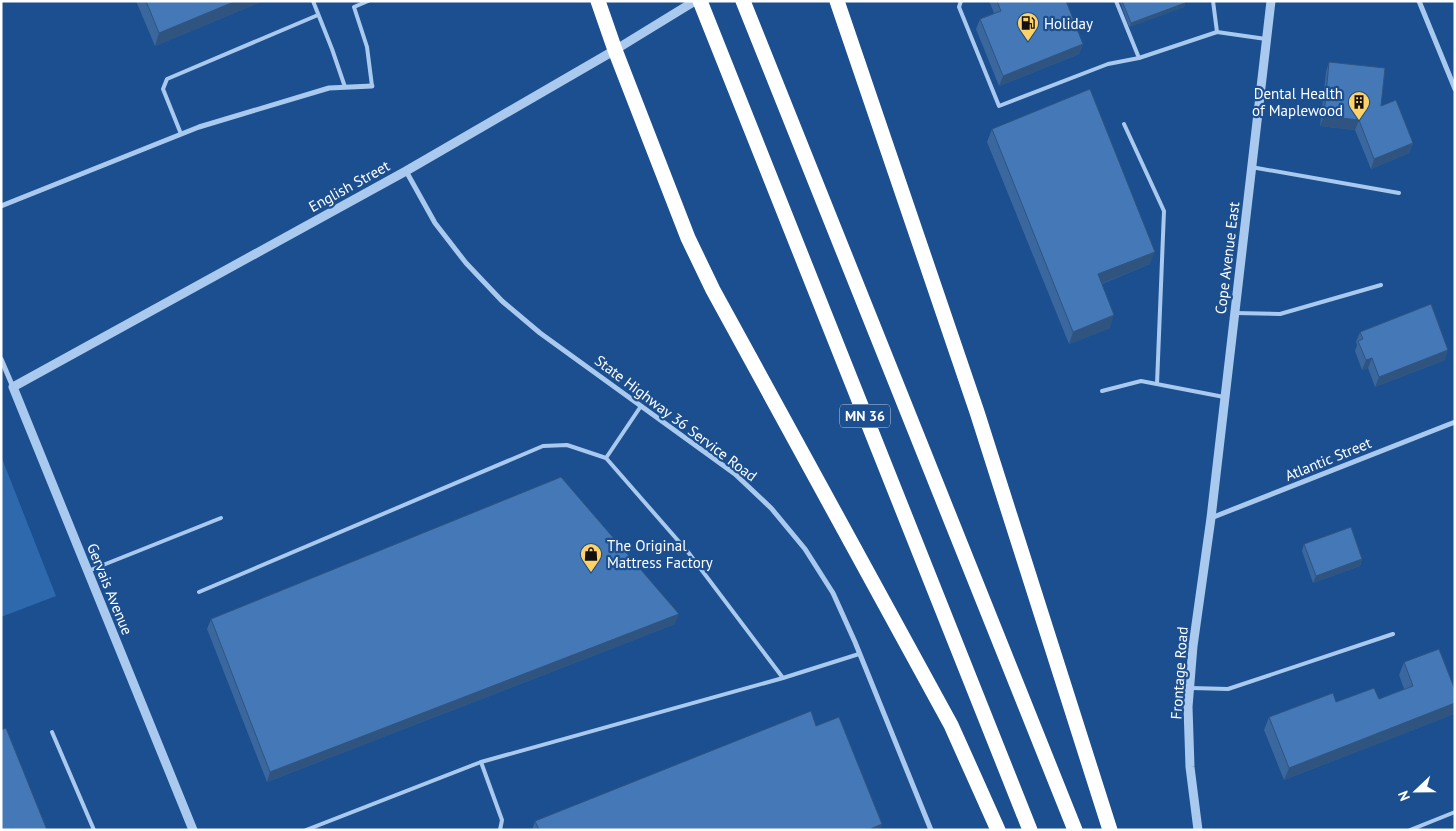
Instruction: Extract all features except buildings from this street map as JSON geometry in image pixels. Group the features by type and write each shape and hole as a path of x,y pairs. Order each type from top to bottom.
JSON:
{"highway":[{"path":"598,1 615,50 688,238 714,290 951,725 998,830"},
{"name":"MN 36","path":"700,1 1030,830"},
{"name":"MN 36","path":"743,1 1075,830"},
{"path":"837,1 977,412 1110,830"}],"street":[{"name":"English Street","path":"12,387 406,171 615,50 695,1"},
{"name":"Cope Avenue East","path":"1211,518 1270,1"},
{"path":"1419,1 1455,89"},
{"path":"1,206 199,127 329,88 372,86"},
{"name":"State Highway 36 Service Road","path":"406,171 435,223 466,263 502,301 540,333 735,474 771,508 805,549 833,593 860,654 931,830"},
{"name":"Gervais Avenue","path":"1,359 193,830"},
{"name":"Atlantic Street","path":"1211,518 1455,422"},
{"name":"Frontage Road","path":"1198,830 1190,767 1188,707 1193,646 1211,518"}],"lane":[{"path":"313,1 345,87"},
{"path":"368,1 354,7 367,47 372,86"},
{"path":"961,1 959,7 999,106 1108,64 1139,58 1217,32 1266,39"},
{"path":"1116,1 1139,58"},
{"path":"1213,1 1217,32"},
{"path":"181,134 163,88 167,80 318,15"},
{"path":"1124,124 1164,211 1157,384"},
{"path":"1252,167 1399,193"},
{"path":"1235,313 1280,314 1381,285"},
{"path":"1102,392 1142,381 1224,397"},
{"path":"606,458 641,406"},
{"path":"199,592 544,446 567,445 606,458 688,552 783,678"},
{"path":"88,571 221,518"},
{"path":"1190,688 1228,689 1393,634"},
{"path":"306,830 481,762 783,678 860,654"},
{"path":"52,732 94,830"},
{"path":"481,762 502,820 500,830"},
{"path":"1410,830 1455,812"}],"shaded area":[{"path":"1,456 56,596 1,617"}],"place":[{"name":"Holiday","path":"1028,42"},
{"name":"Dental Health of Maplewood","path":"1359,121"},
{"name":"The Original Mattress Factory","path":"591,573"}]}
